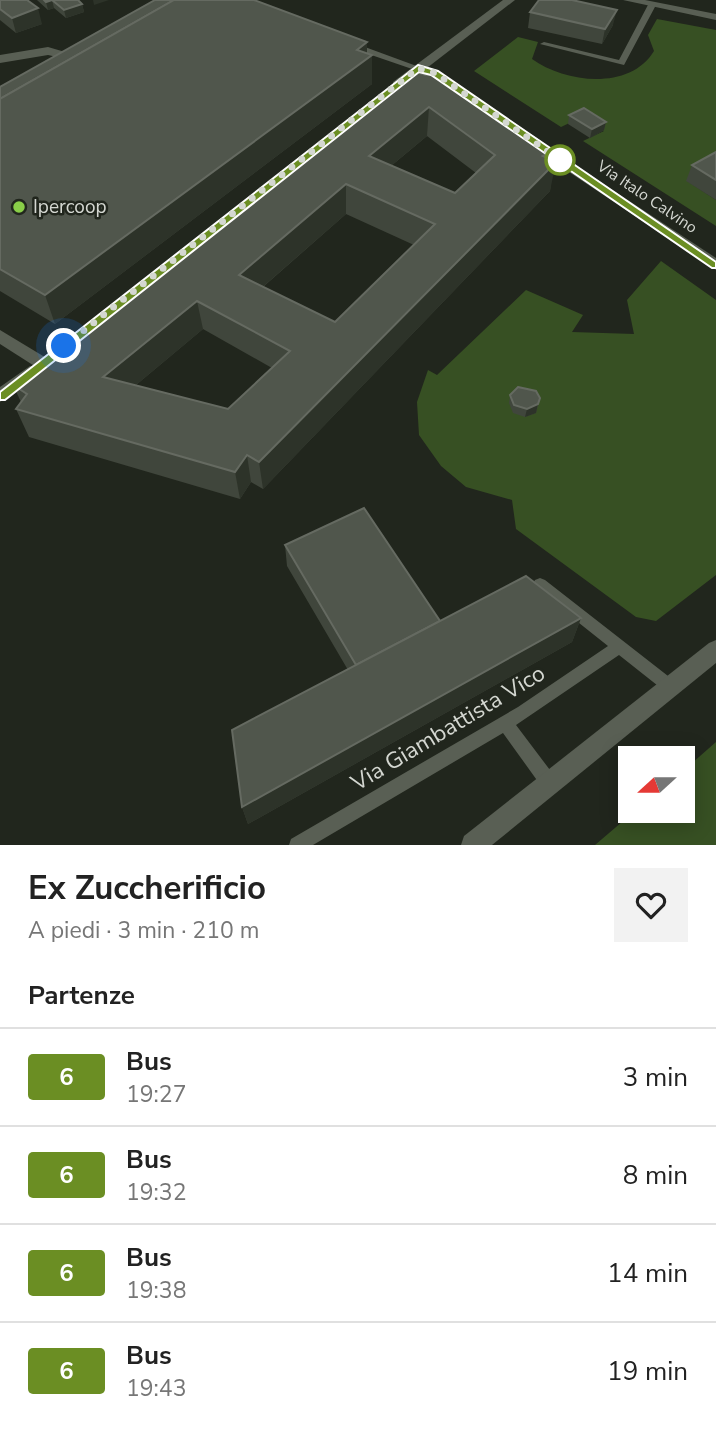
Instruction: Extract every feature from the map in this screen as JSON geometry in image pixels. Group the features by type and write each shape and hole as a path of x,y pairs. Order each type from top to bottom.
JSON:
{"street":[{"path":"383,96 510,0"},
{"path":"628,0 716,16"},
{"path":"0,59 48,51 82,54 54,70"},
{"path":"418,68 435,73"},
{"name":"Via Italo Calvino","path":"519,132 716,265"},
{"path":"0,336 47,359 0,396"},
{"path":"473,845 716,650"}],"lane":[{"path":"544,44 621,62 652,5"},
{"path":"344,42 418,68"},
{"path":"540,584 672,688"},
{"name":"Via Giambattista Vico","path":"297,845 505,723 620,646"},
{"path":"505,723 550,784"}],"green space":[{"path":"657,19 716,30 716,165 687,181 716,200 716,226 583,141 604,131 582,117 561,127 474,71 518,37 538,42 532,59 562,74 596,79 614,77 643,64 654,51 648,35"},
{"path":"661,261 716,300 716,575 656,621 636,617 516,529 512,500 466,487 441,466 419,435 417,402 428,370 437,375 526,290 583,315 572,332 634,334 627,300"},
{"path":"716,742 716,845 595,845 621,823 695,823 695,760"}],"building":[{"path":"0,0 27,0 38,8 12,18 0,9"},
{"path":"52,0 78,0 82,4 64,10"},
{"path":"155,0 174,0 0,99 0,87"},
{"path":"174,0 254,0 367,42 357,50 372,55 45,295 0,269 0,99"},
{"path":"539,0 572,0 617,10 605,29 530,12"},
{"path":"413,71 426,75 436,73 555,151 543,156 556,162 259,462 247,455 235,472 16,409 27,394 13,385","holes":["429,107 495,155 455,193 369,156","346,184 435,224 335,322 239,275","197,301 290,351 228,409 103,377"]},
{"path":"584,108 606,122 592,129 569,115"},
{"path":"716,152 716,180 692,165"},
{"path":"518,387 536,391 540,398 538,404 527,409 514,405 510,395"},
{"path":"364,508 440,621 356,665 285,545"},
{"path":"526,576 581,618 242,807 232,730"}],"bus line":[{"name":"6","path":"0,396 418,68 435,73 716,265"}],"place":[{"name":"Ipercoop","path":"19,207"}],"route":[{"path":"64,346 418,68 435,73 560,160"}]}
